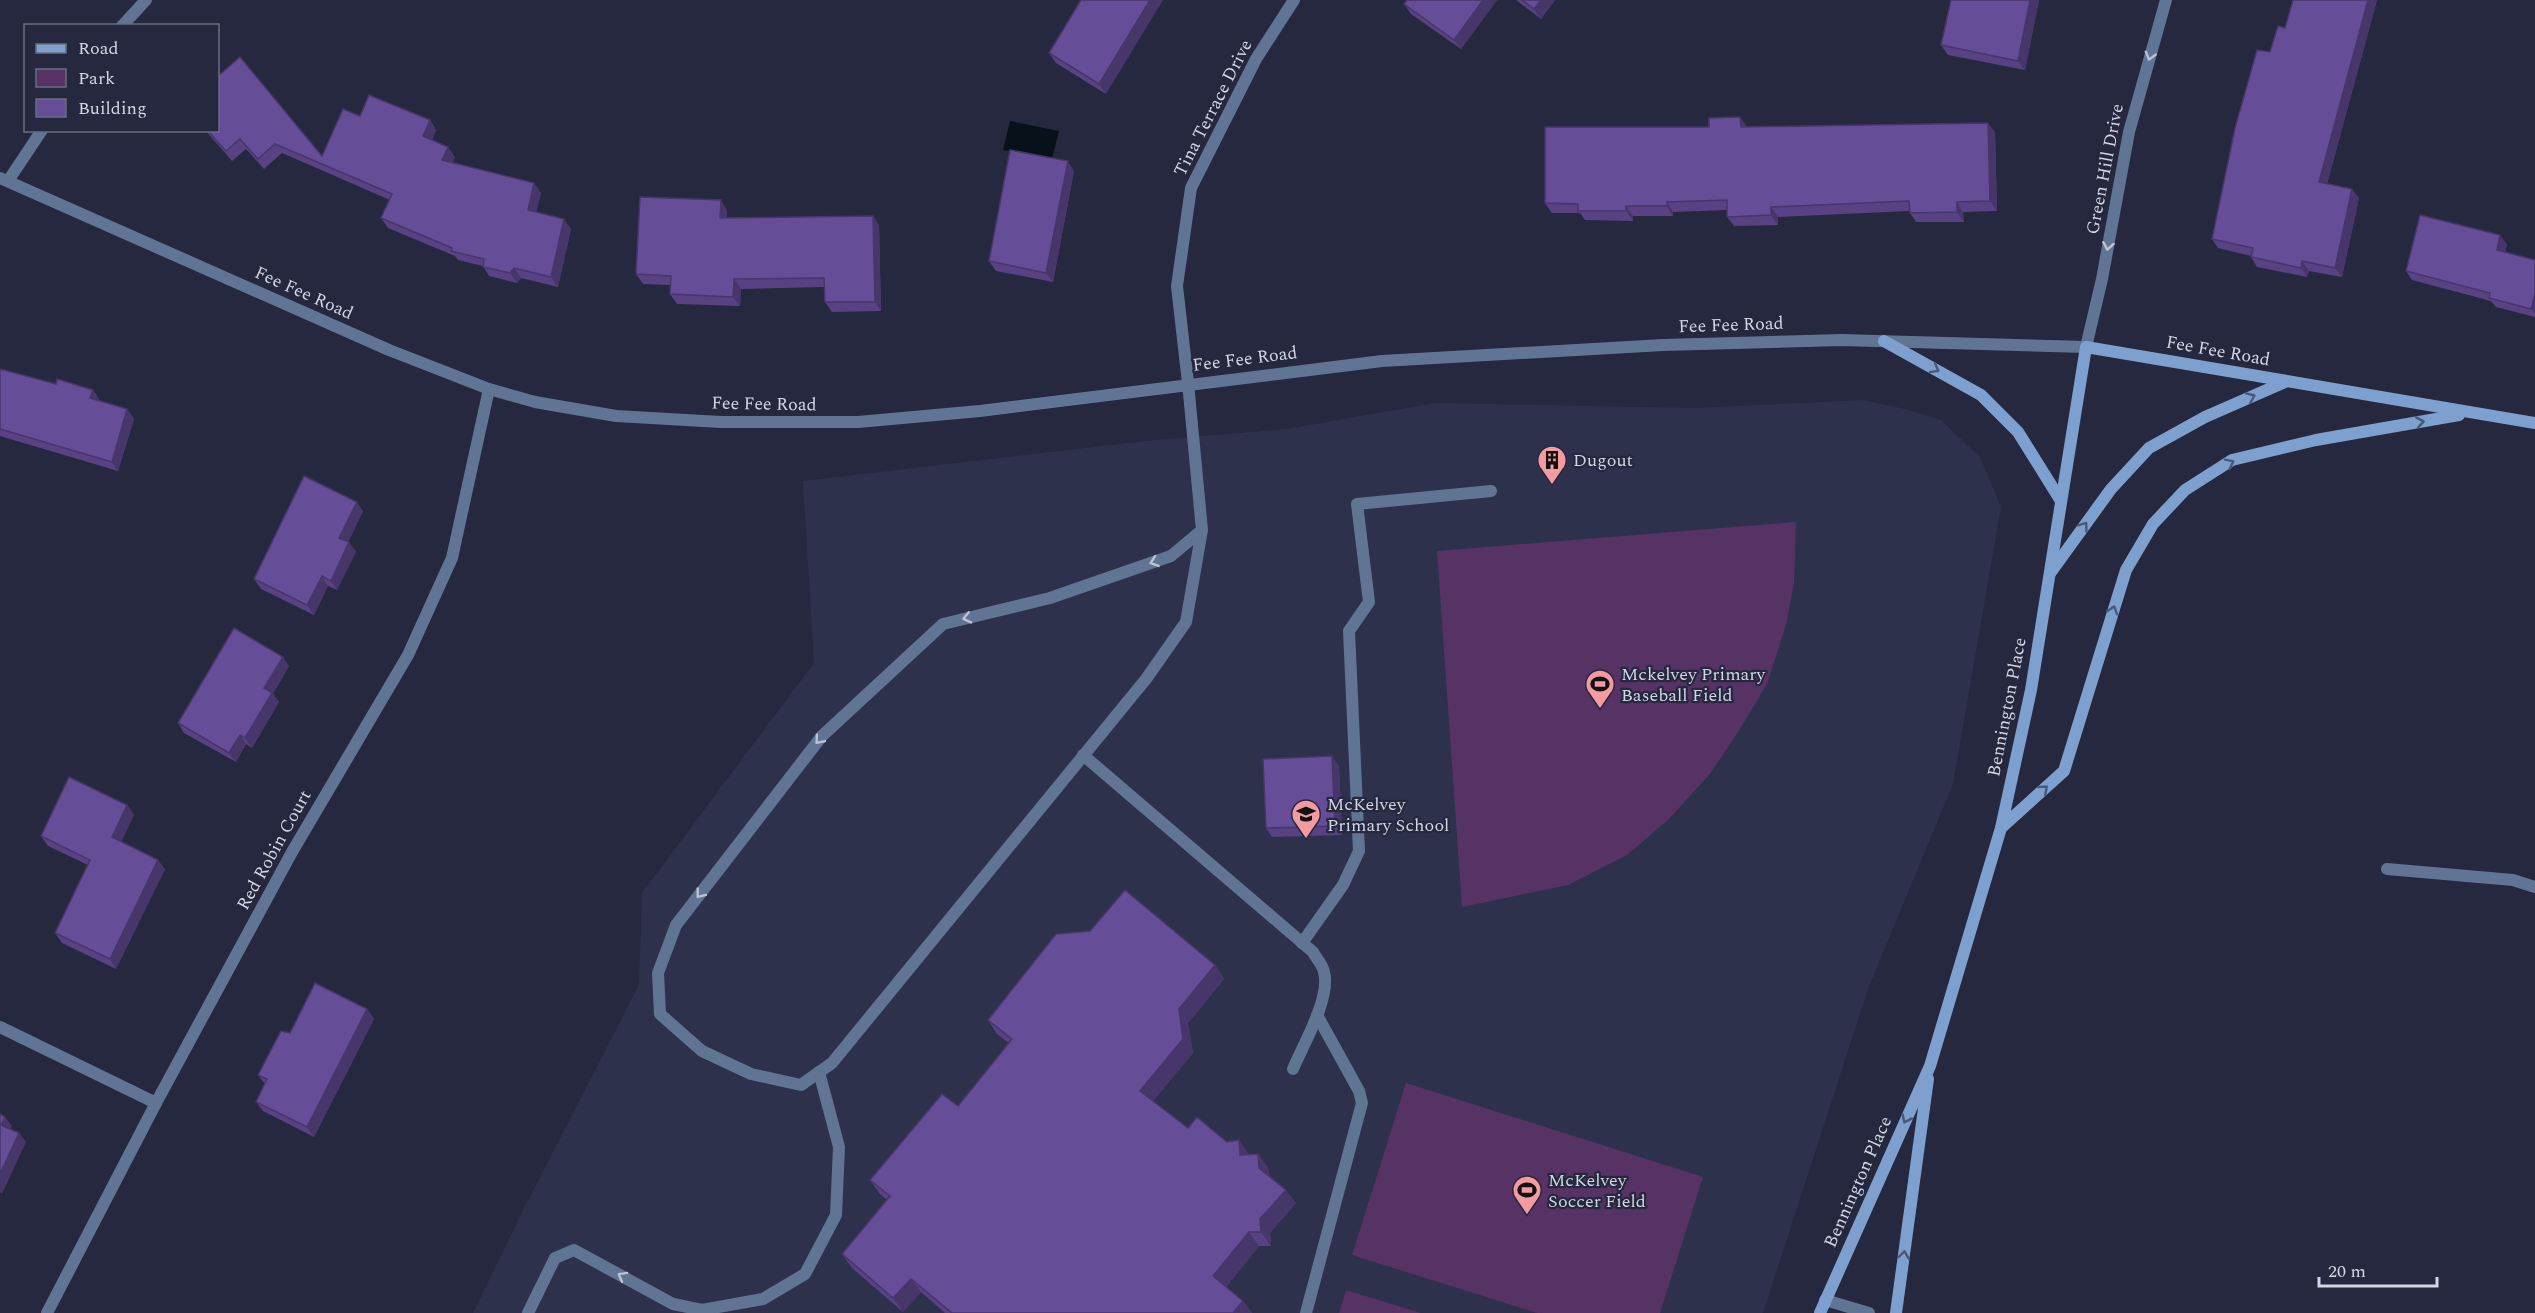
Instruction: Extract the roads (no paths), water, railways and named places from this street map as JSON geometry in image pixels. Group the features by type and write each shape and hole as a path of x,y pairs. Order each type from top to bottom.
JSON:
{"main road":[{"path":"1884,341 1981,395 2018,432 2061,501"},
{"name":"Fee Fee Road","path":"2086,347 2535,423"},
{"name":"Bennington Place","path":"1820,1313 1930,1066 2001,828 2031,690 2086,347"},
{"path":"2050,574 2111,489 2149,448 2205,417 2286,381"},
{"path":"2001,828 2064,771 2126,570 2153,524 2185,490 2232,460 2316,440 2469,413"},
{"name":"Bennington Place","path":"1896,1313 1930,1066"}],"street":[{"path":"124,24 146,0"},
{"name":"Tina Terrace Drive","path":"1202,530 1171,556 1050,598 943,624 822,736 676,925 658,973 660,1014 702,1051 752,1074 801,1085 832,1063 1146,679 1186,622 1202,530 1177,286 1191,188 1256,59 1294,0"},
{"name":"Green Hill Drive","path":"2086,347 2102,279 2129,132 2166,0"},
{"path":"4,180 40,132"},
{"name":"Fee Fee Road","path":"4,180 389,350 489,389 535,402 616,416 721,422 858,422 980,411 1188,383 1382,361 1663,345 1828,340 2086,347"},
{"name":"Red Robin Court","path":"47,1313 156,1104 292,852 408,655 452,558 489,389"},
{"path":"1302,943 1343,885 1359,851 1349,630 1369,602 1357,504 1491,491"},
{"path":"1083,755 1313,952 1324,972 1325,991 1293,1069"},
{"path":"2387,869 2513,880 2535,887"},
{"path":"1306,1313 1362,1103 1359,1091 1317,1015"},
{"path":"0,1027 156,1104"},
{"path":"528,1313 555,1258 574,1250 670,1309 702,1310 763,1299 805,1274 836,1215 838,1147 819,1072"},
{"path":"1825,1300 1869,1313"}],"place":[{"name":"Dugout","path":"1552,486"},
{"name":"Mckelvey Primary Baseball Field","path":"1600,710"},
{"name":"McKelvey Primary School","path":"1306,840"},
{"name":"McKelvey Soccer Field","path":"1527,1216"}]}
